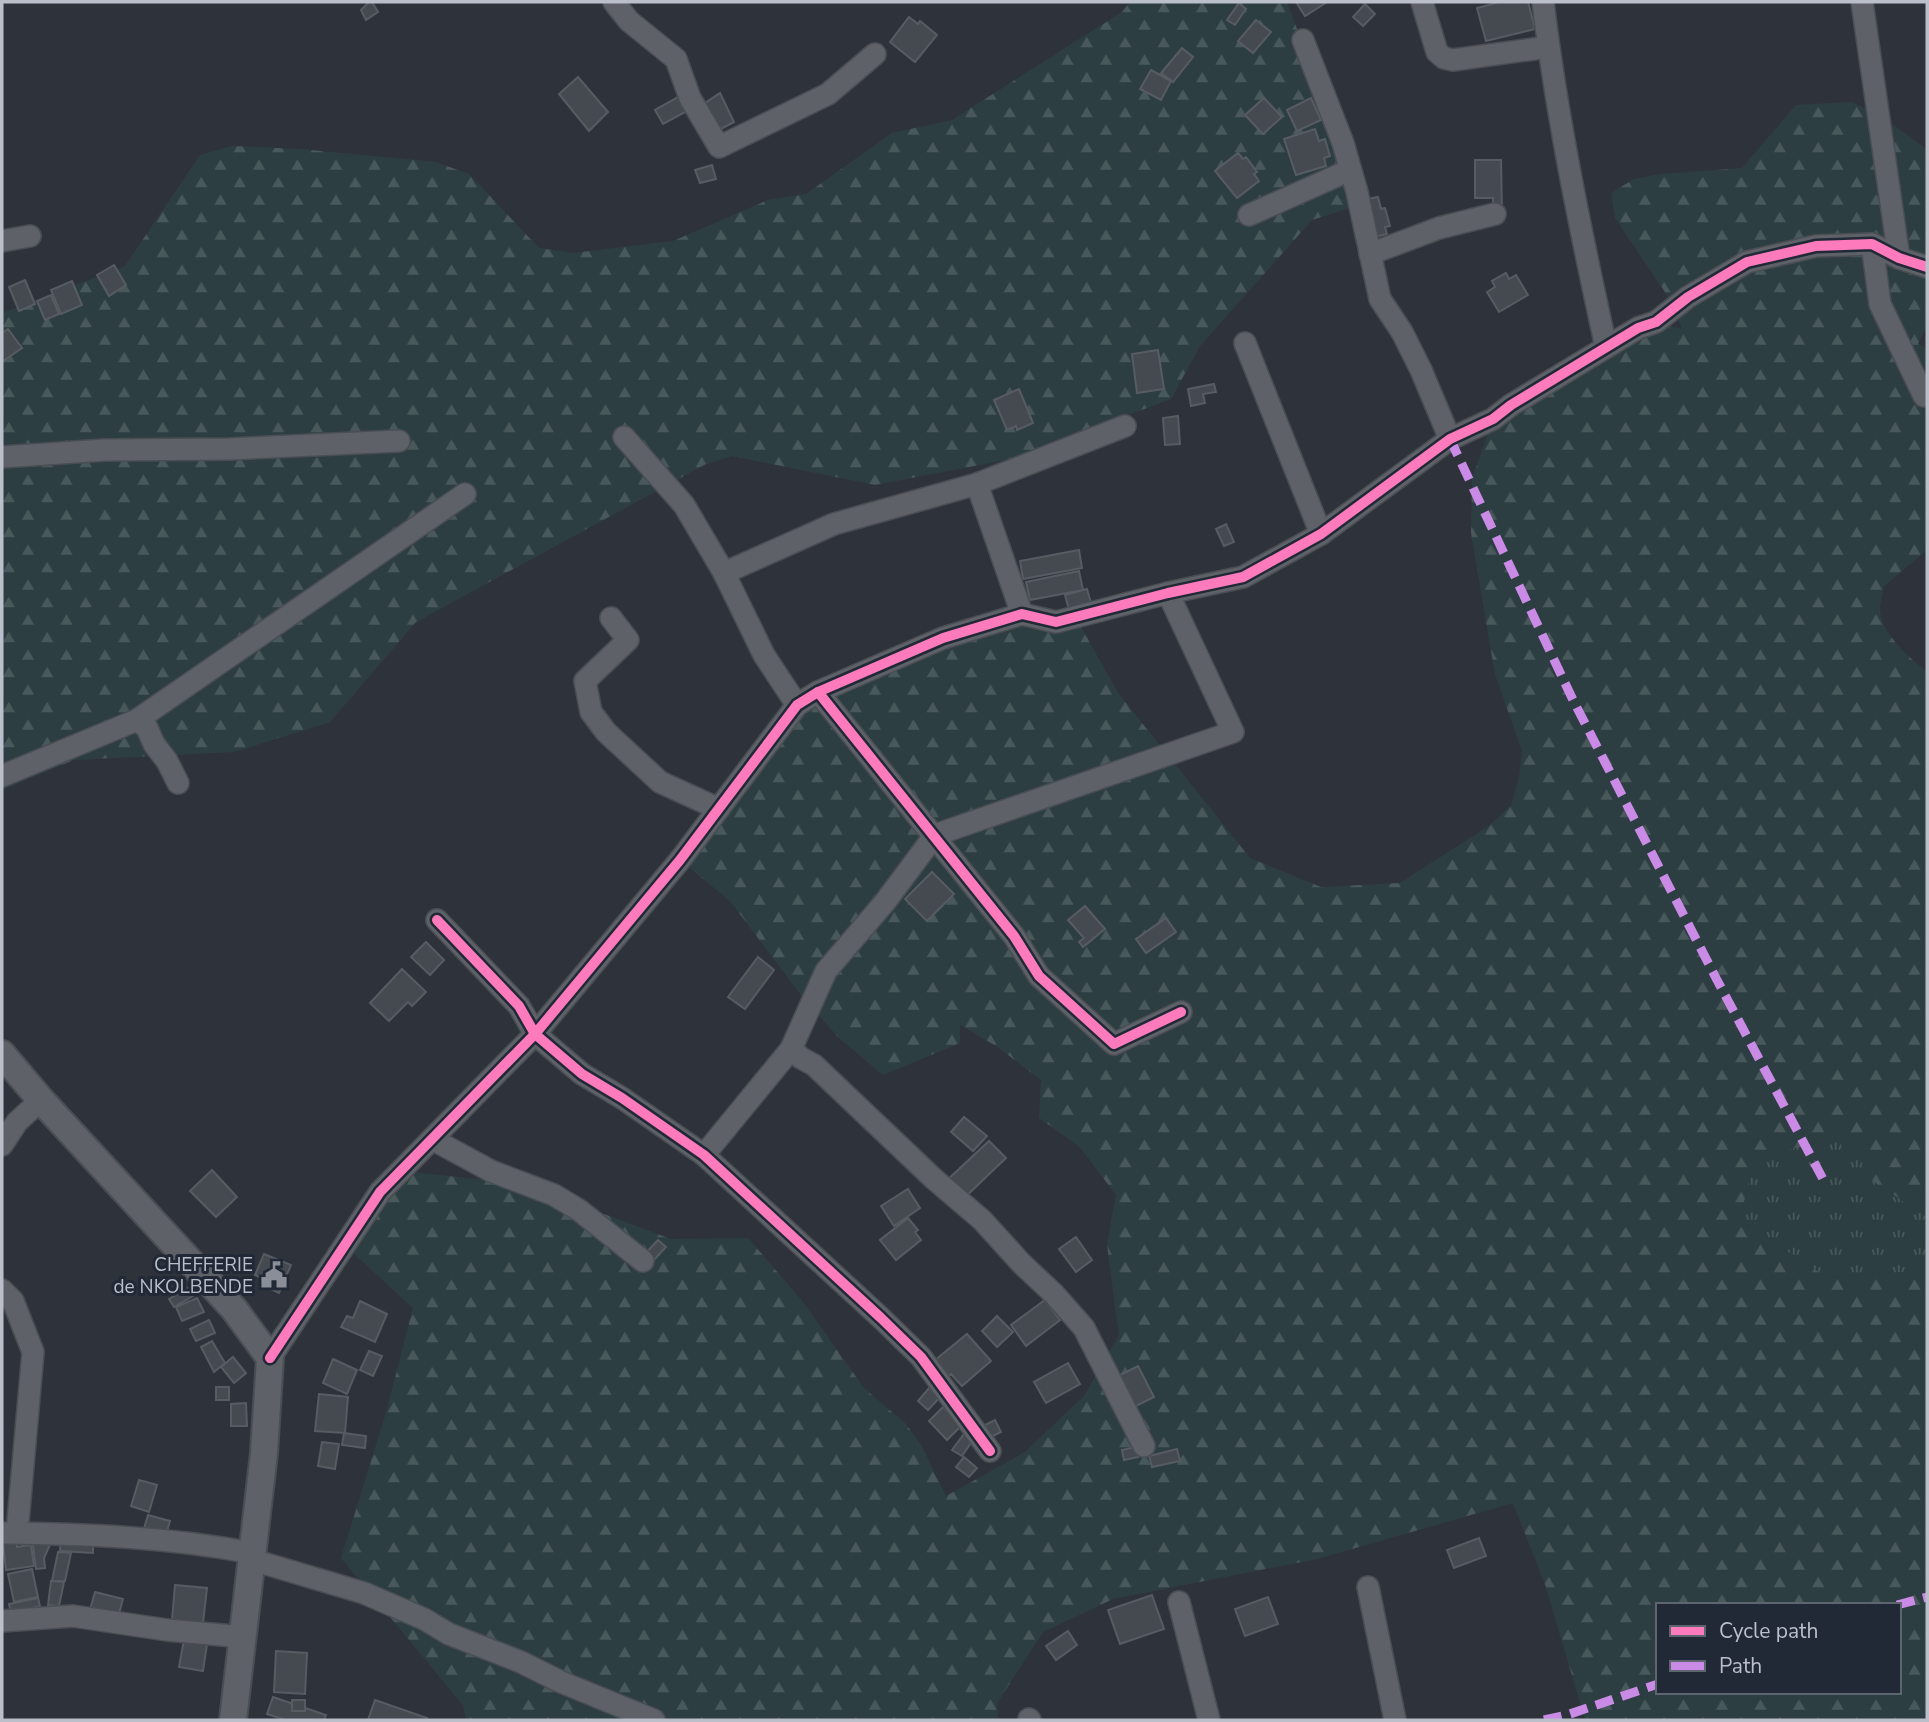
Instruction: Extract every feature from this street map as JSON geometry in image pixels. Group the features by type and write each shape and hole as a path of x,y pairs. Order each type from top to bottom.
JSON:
{"street":[{"path":"614,2 629,20 676,59 690,98 719,147 828,94 874,54"},
{"path":"1422,2 1437,52 1444,58 1453,60 1548,47"},
{"path":"1543,2 1548,47 1586,262 1606,347"},
{"path":"1863,2 1899,258"},
{"path":"1303,40 1343,143 1380,299 1402,332 1450,439"},
{"path":"1249,215 1350,170"},
{"path":"1370,254 1439,228 1495,214"},
{"path":"2,241 30,236"},
{"path":"1872,244 1880,304 1924,396"},
{"path":"233,1720 264,1453 270,1358 380,1192 535,1034 680,860 797,705 818,692 943,638 1022,614 1056,622 1243,577 1321,534 1450,439 1493,419 1511,405 1638,328 1657,322 1688,297 1747,262 1816,246 1872,244 1899,258 1927,267"},
{"path":"1245,343 1321,534"},
{"path":"724,573 834,524 976,484 1125,426"},
{"path":"624,436 684,505 724,573 764,655 797,705"},
{"path":"2,457 105,450 229,449 399,441"},
{"path":"976,484 1022,614"},
{"path":"2,776 137,720 464,494"},
{"path":"704,1155 792,1049 826,971 885,902 935,835 1233,732 1168,593"},
{"path":"611,618 628,640 585,681 591,712 606,732 660,782 719,808"},
{"path":"818,692 1014,936 1039,976 1114,1044 1181,1012"},
{"path":"137,720 147,728 153,744 167,761 178,783"},
{"path":"437,920 519,1006 535,1034 582,1074 622,1098 704,1155 921,1357 990,1451"},
{"path":"792,1049 814,1065 934,1179 982,1220 1054,1294 1084,1328 1144,1446"},
{"path":"2,1054 41,1100 234,1309 270,1358"},
{"path":"2,1145 20,1118 41,1100"},
{"path":"432,1139 491,1171 562,1200 579,1210 643,1261"},
{"path":"6,1302 33,1352 9,1533 77,1533 202,1543 252,1556 364,1593 424,1619 449,1634 654,1720"},
{"path":"1368,1587 1395,1720"},
{"path":"1179,1602 1209,1720"},
{"path":"2,1621 73,1616 167,1630 244,1637"}],"green space":[{"path":"1130,2 1287,2 1362,204 1312,220 1200,346 1171,399 1011,459 875,485 732,456 706,464 416,622 330,722 234,752 74,760 2,790 2,313 125,266 200,155 232,146 300,149 436,162 469,174 539,248 573,253 673,241 768,200 806,194 892,133 952,120 1122,12"},
{"path":"1851,102 1876,113 1927,149 1927,325 1918,344 1927,348 1927,550 1884,586 1880,609 1881,618 1890,636 1927,672 1927,1217 1871,1180 1847,1132 1810,1145 1754,1157 1740,1220 1826,1277 1927,1271 1927,1720 1585,1720 1546,1587 1513,1503 1317,1559 1113,1599 1043,1632 997,1703 998,1720 466,1720 463,1705 341,1558 386,1413 413,1308 338,1239 394,1170 494,1181 561,1198 671,1239 748,1238 803,1302 864,1388 906,1424 921,1445 946,1496 1025,1452 1084,1396 1119,1335 1107,1245 1116,1195 1080,1147 1039,1118 1041,1080 996,1046 960,1025 960,1043 883,1075 838,1037 801,995 730,901 680,860 771,729 851,671 1025,624 1081,627 1118,693 1250,858 1321,887 1400,883 1489,826 1511,805 1519,778 1522,751 1495,674 1471,533 1472,479 1493,419 1656,322 1682,329 1673,304 1615,218 1611,193 1634,179 1661,174 1742,168 1796,105"},
{"path":"1847,1132 1871,1180 1927,1217 1927,1271 1826,1277 1740,1220 1754,1157 1810,1145"}],"building":[{"path":"372,2 378,12 366,20 361,10"},
{"path":"1296,2 1327,2 1305,16"},
{"path":"1500,2 1528,2 1535,29 1486,41 1477,8"},
{"path":"1239,3 1246,9 1235,25 1227,20"},
{"path":"1365,4 1375,14 1363,26 1353,17"},
{"path":"909,17 918,24 920,21 937,35 915,62 890,42"},
{"path":"1256,20 1271,32 1253,53 1238,41"},
{"path":"1182,48 1193,57 1173,82 1161,73"},
{"path":"1151,70 1171,81 1161,100 1140,89"},
{"path":"578,77 608,112 589,131 559,94"},
{"path":"720,93 734,122 713,133 702,105"},
{"path":"680,96 687,111 663,124 655,110"},
{"path":"1264,98 1282,117 1263,134 1245,115"},
{"path":"1311,98 1321,120 1297,131 1287,110"},
{"path":"1315,129 1319,141 1325,139 1330,156 1324,158 1326,166 1296,175 1284,139"},
{"path":"1238,153 1243,159 1246,157 1257,172 1254,174 1259,181 1237,198 1215,171"},
{"path":"1475,160 1501,160 1502,210 1493,210 1493,198 1475,198"},
{"path":"712,165 716,179 700,183 695,170"},
{"path":"1378,197 1381,209 1385,208 1390,226 1385,227 1387,234 1371,238 1362,200"},
{"path":"114,265 126,285 109,296 97,275"},
{"path":"1506,273 1509,279 1516,275 1528,295 1499,312 1487,292 1495,287 1492,281"},
{"path":"25,280 35,304 19,311 9,287"},
{"path":"72,281 82,305 61,314 51,290"},
{"path":"51,295 59,314 45,320 37,301"},
{"path":"8,329 22,348 3,361 2,333"},
{"path":"1158,350 1164,389 1137,393 1132,354"},
{"path":"1214,384 1216,392 1203,394 1205,403 1191,406 1188,389"},
{"path":"1019,389 1033,423 1017,430 1016,426 1007,430 994,400"},
{"path":"1178,416 1180,444 1165,445 1163,418"},
{"path":"1226,524 1234,542 1224,546 1216,529"},
{"path":"1079,550 1082,568 1023,579 1020,561"},
{"path":"1079,571 1083,590 1030,600 1026,582"},
{"path":"1087,589 1091,603 1069,610 1065,595"},
{"path":"932,872 954,894 927,921 905,899"},
{"path":"1085,906 1105,929 1083,947 1079,942 1084,938 1068,920"},
{"path":"1166,918 1176,932 1146,953 1136,939"},
{"path":"426,942 444,960 430,975 411,957"},
{"path":"758,957 774,970 745,1009 728,997"},
{"path":"402,969 426,992 412,1006 408,1002 389,1021 370,1003"},
{"path":"964,1117 987,1136 973,1151 951,1132"},
{"path":"989,1141 1006,1158 962,1200 945,1182"},
{"path":"212,1170 237,1197 216,1217 190,1191"},
{"path":"908,1189 920,1208 894,1226 881,1206"},
{"path":"908,1218 918,1230 915,1232 921,1240 896,1260 880,1240"},
{"path":"1076,1237 1092,1260 1076,1272 1059,1249"},
{"path":"658,1240 666,1247 651,1263 643,1256"},
{"path":"264,1254 291,1265 279,1293 264,1286 267,1280 255,1275"},
{"path":"188,1288 193,1296 174,1307 169,1299"},
{"path":"197,1298 204,1312 182,1321 176,1307"},
{"path":"1045,1300 1060,1320 1026,1346 1011,1325"},
{"path":"360,1301 387,1314 375,1342 341,1327 347,1316 353,1318"},
{"path":"997,1316 1013,1332 997,1347 982,1331"},
{"path":"209,1320 215,1333 196,1341 190,1329"},
{"path":"967,1334 991,1361 962,1386 935,1360"},
{"path":"212,1341 225,1363 214,1372 201,1347"},
{"path":"369,1351 382,1356 373,1376 360,1370"},
{"path":"233,1357 246,1373 234,1383 221,1367"},
{"path":"333,1359 357,1370 347,1394 323,1383"},
{"path":"1068,1363 1080,1384 1046,1403 1034,1382"},
{"path":"1138,1366 1154,1397 1128,1410 1112,1379"},
{"path":"216,1387 229,1387 229,1400 216,1400"},
{"path":"930,1387 941,1396 928,1410 918,1401"},
{"path":"319,1394 348,1397 345,1433 315,1431"},
{"path":"246,1403 247,1426 231,1426 231,1404"},
{"path":"943,1407 962,1425 947,1440 929,1421"},
{"path":"995,1420 1001,1432 989,1438 983,1426"},
{"path":"344,1433 366,1436 365,1448 342,1445"},
{"path":"964,1434 973,1440 962,1456 952,1450"},
{"path":"322,1442 339,1444 335,1469 318,1466"},
{"path":"1136,1447 1138,1457 1124,1460 1122,1450"},
{"path":"1177,1449 1180,1461 1152,1467 1149,1456"},
{"path":"964,1457 977,1468 969,1477 956,1467"},
{"path":"139,1480 157,1485 149,1512 131,1506"},
{"path":"148,1515 170,1521 165,1538 143,1532"},
{"path":"61,1536 93,1539 93,1553 60,1551"},
{"path":"32,1537 53,1538 44,1558 45,1568 36,1569"},
{"path":"1479,1538 1486,1556 1454,1568 1447,1550"},
{"path":"16,1542 17,1547 31,1545 34,1566 6,1570 3,1544"},
{"path":"58,1552 71,1553 65,1581 52,1581"},
{"path":"32,1569 38,1597 14,1602 8,1574"},
{"path":"51,1581 64,1582 59,1606 48,1605"},
{"path":"175,1585 207,1588 203,1623 172,1620"},
{"path":"95,1592 123,1599 118,1617 90,1610"},
{"path":"1152,1595 1164,1629 1120,1644 1108,1610"},
{"path":"1268,1597 1278,1624 1245,1636 1235,1609"},
{"path":"38,1598 40,1606 11,1613 9,1604"},
{"path":"1068,1631 1077,1645 1056,1660 1046,1646"},
{"path":"184,1640 207,1644 203,1671 179,1667"},
{"path":"276,1651 307,1653 305,1694 274,1692"},
{"path":"273,1697 326,1715 324,1720 286,1720 267,1714"},
{"path":"292,1700 305,1700 305,1711 292,1711"},
{"path":"375,1700 427,1718 368,1720"}],"marked path":[{"path":"1450,439 1573,700 1823,1179"},
{"path":"1901,1604 1927,1597"},
{"path":"1544,1720 1567,1715 1656,1685"}],"cycle path":[{"path":"270,1358 380,1192 535,1034 680,860 797,705 818,692 943,638 1022,614 1056,622 1243,577 1321,534 1450,439 1493,419 1511,405 1638,328 1656,322 1688,297 1747,262 1816,246 1872,244 1899,258 1927,267"},
{"path":"818,692 1014,936 1039,976 1114,1044 1181,1012"},
{"path":"437,920 519,1006 535,1034 582,1074 622,1098 704,1155 881,1318 921,1357 990,1451"}],"place":[{"name":"CHEFFERIE de NKOLBENDE","path":"274,1275"}]}
